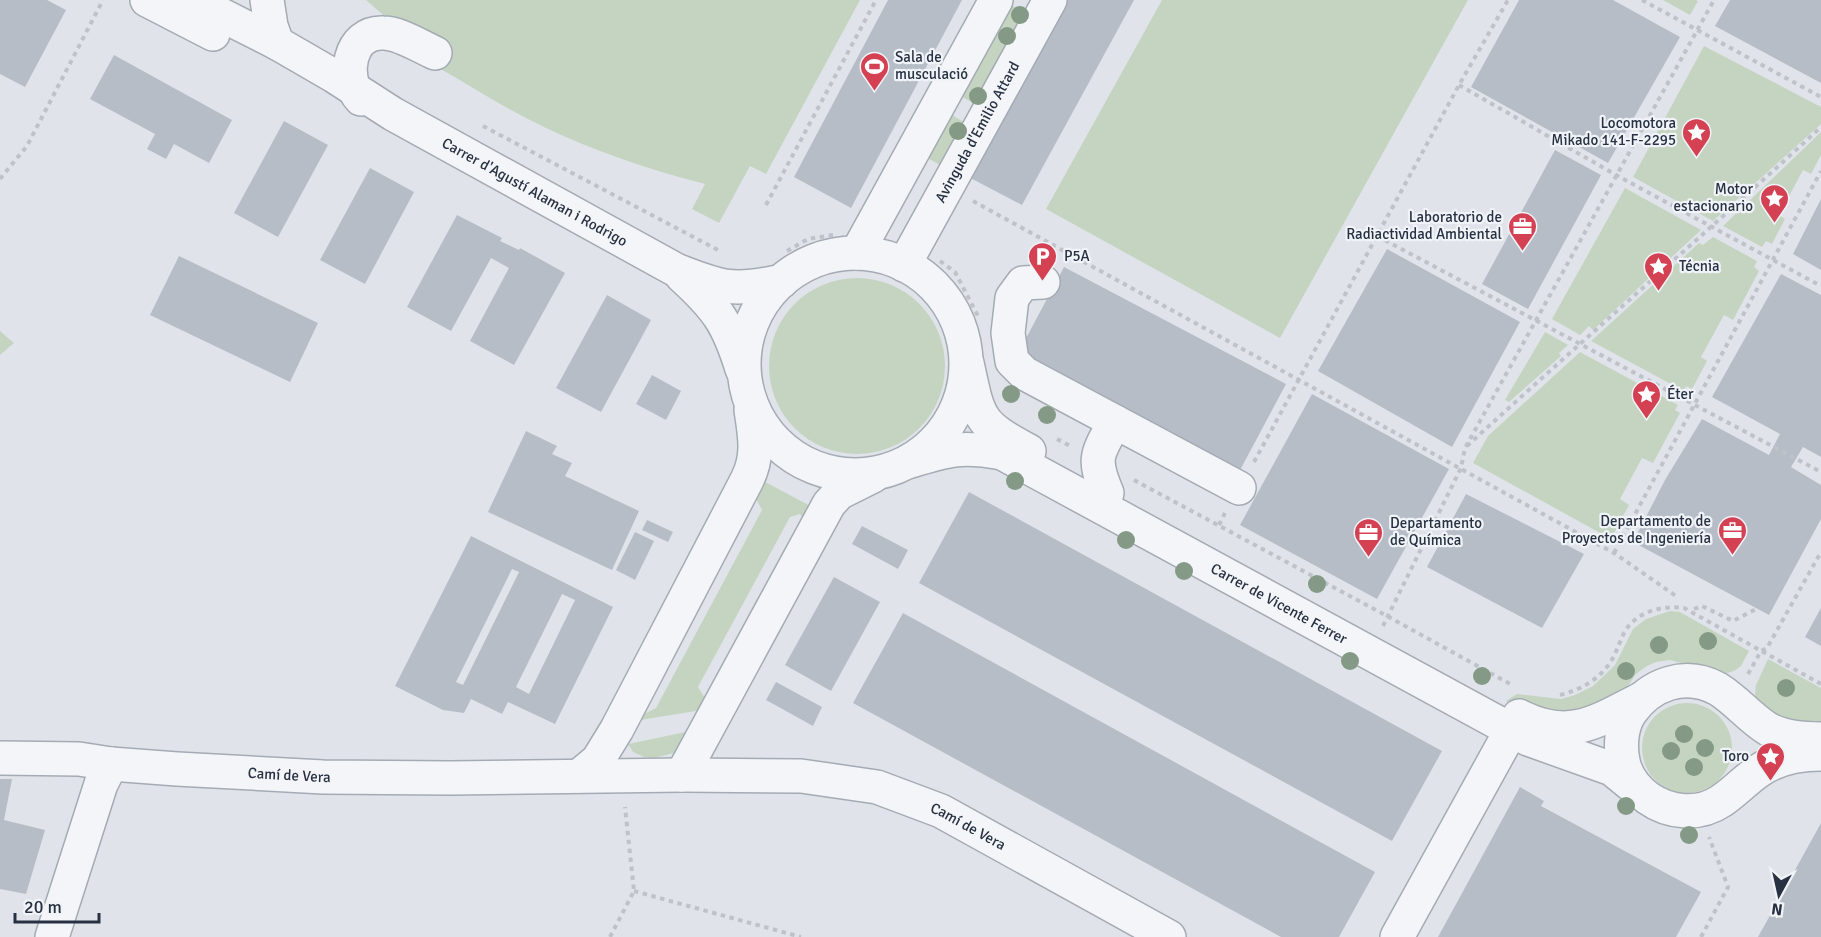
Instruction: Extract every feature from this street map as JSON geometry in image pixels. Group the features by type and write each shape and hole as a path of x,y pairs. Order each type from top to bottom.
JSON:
{"street":[{"name":"Carrer d'Agustí Alaman i Rodrigo","path":"147,0 264,59 372,103"},
{"name":"Carrer d'Agustí Alaman i Rodrigo","path":"171,0 202,14 212,4 316,65 372,103 676,270 710,284 752,288 781,268"},
{"path":"267,0 271,26 277,42"},
{"path":"579,776 598,760 617,729 754,465 755,440 747,389 746,339 759,307 781,268 804,265 865,241 996,0"},
{"name":"Avinguda d'Emilio Attard","path":"910,254 1050,0"},
{"path":"316,65 334,68 344,63 367,36 382,32 435,53"},
{"path":"351,56 349,72 372,103"},
{"path":"865,241 881,256 910,254 929,282 949,305 962,333 976,409 997,434 1073,452 1117,484"},
{"name":"Carrer d'Agustí Alaman i Rodrigo","path":"676,270 719,313 733,339 747,389"},
{"path":"1042,282 1023,283 1012,298 1008,333 1012,361 1024,373 1239,488"},
{"path":"617,729 629,759 652,775 711,721 829,504 839,493 878,473 911,460 934,443 952,420 963,393 967,363"},
{"path":"747,389 766,432 788,454 816,469 846,475 878,473"},
{"path":"1073,452 1115,422"},
{"name":"Carrer de Vicente Ferrer","path":"911,460 952,449 975,448 1002,453 1516,711 1548,747 1612,769 1639,791"},
{"name":"Carrer de Vicente Ferrer","path":"1117,484 1382,627 1534,723 1553,729 1572,729 1587,725 1641,699"},
{"path":"1821,739 1796,738 1767,728 1717,688 1698,682 1677,682 1658,686 1641,699 1629,715 1622,734 1625,772 1639,791 1656,804 1677,810 1699,810 1720,802 1761,769 1784,759 1806,754 1821,754"},
{"path":"1733,700 1749,726 1752,748 1748,770 1737,788"},
{"path":"1397,937 1516,711"},
{"name":"Camí de Vera","path":"711,721 709,744 719,760 747,776"},
{"name":"Camí de Vera","path":"0,758 79,759 111,764 323,777 801,776 876,787 930,807 1169,937"},
{"path":"52,937 101,784 111,764"}],"path":[{"path":"0,179 27,146 104,0"},
{"path":"766,206 876,0"},
{"path":"1219,525 1459,85 1508,0"},
{"path":"1642,0 1821,97"},
{"path":"1382,627 1461,468 1465,448 1714,0"},
{"path":"1459,85 1616,175 1821,286"},
{"path":"477,123 719,251"},
{"path":"1465,448 1580,343 1712,228 1821,127"},
{"path":"1614,553 1821,171"},
{"path":"1002,216 1614,553 1676,596"},
{"path":"1377,236 1821,472"},
{"path":"781,268 808,238 865,241"},
{"path":"910,254 956,272 981,322"},
{"path":"1117,484 1219,525 1516,711"},
{"path":"1733,700 1761,651 1767,648 1821,552"},
{"path":"1553,695 1578,690 1596,678 1610,662 1624,632 1632,623 1657,608 1673,606 1684,608 1821,684"},
{"path":"1694,609 1702,606 1733,621 1756,609"},
{"path":"610,937 634,891 652,775"},
{"path":"1699,810 1728,887 1701,937"},
{"path":"634,891 801,937"}],"green space":[{"path":"366,0 860,0 766,174 750,166 719,223 692,209 705,184 604,153 517,113 430,63 439,44 383,15"},
{"path":"1162,0 1468,0 1280,338 1046,209"},
{"path":"1663,0 1696,0 1698,1 1690,15"},
{"path":"1007,3 1030,15 981,107 958,95"},
{"path":"1704,46 1821,107 1821,124 1713,221 1633,177"},
{"path":"949,113 970,126 947,169 926,157"},
{"path":"1821,132 1821,155 1811,174 1803,170 1779,215 1785,219 1772,244 1766,241 1762,247 1723,226"},
{"path":"1625,188 1701,230 1593,330 1589,326 1580,335 1552,319"},
{"path":"1713,237 1757,261 1754,267 1759,271 1733,320 1724,315 1701,357 1707,361 1692,389 1686,386 1684,391 1591,341 1699,243 1703,245"},
{"path":"857,278 891,285 906,293 919,304 930,317 938,332 945,366 938,400 930,415 919,428 906,439 891,447 857,454 823,447 808,439 795,428 784,415 776,400 769,366 776,332 784,317 795,304 808,293 823,285"},
{"path":"0,331 14,343 0,355"},
{"path":"1545,332 1568,345 1559,353 1561,356 1509,402 1505,400"},
{"path":"1580,352 1678,405 1675,410 1680,413 1653,463 1642,458 1620,499 1629,505 1611,539 1473,463 1488,436"},
{"path":"758,478 816,509 808,525 800,514 790,517 698,687 710,706 708,709 628,722 656,708 762,510 752,491"},
{"path":"1670,611 1680,612 1749,651 1741,666 1724,674 1670,660 1656,662 1636,674 1626,689 1605,709 1532,714 1506,701 1517,694 1561,699 1593,686 1615,665 1633,629 1646,619"},
{"path":"1768,659 1821,688 1821,731 1788,728 1757,704 1756,685"},
{"path":"1687,703 1704,706 1719,716 1729,731 1732,748 1729,765 1719,780 1704,790 1687,793 1670,790 1655,780 1645,765 1642,748 1645,731 1655,716 1670,706"},
{"path":"695,730 678,752 654,758 633,752 628,744"}],"building":[{"path":"0,0 47,0 66,10 25,87 0,74"},
{"path":"888,0 962,0 851,208 794,177"},
{"path":"1056,0 1134,0 1022,205 961,173"},
{"path":"1519,0 1613,0 1680,37 1608,163 1471,87"},
{"path":"1730,0 1821,0 1821,83 1715,26"},
{"path":"114,55 232,120 209,163 174,144 166,159 147,149 155,134 90,99"},
{"path":"284,121 328,145 278,237 234,213"},
{"path":"1555,150 1601,175 1528,309 1482,284"},
{"path":"370,168 414,192 365,284 320,260"},
{"path":"1821,199 1821,270 1793,254"},
{"path":"457,215 502,238 500,241 519,250 520,248 565,273 514,365 470,341 509,268 491,258 451,331 407,307"},
{"path":"1387,249 1520,322 1452,447 1318,371"},
{"path":"179,256 318,323 290,382 150,315"},
{"path":"1064,267 1286,384 1238,474 1016,357"},
{"path":"1781,274 1821,295 1821,457 1803,447 1791,467 1821,485 1821,519 1769,615 1633,542 1665,480 1702,419 1769,455 1780,434 1712,397"},
{"path":"607,295 651,320 601,412 556,388"},
{"path":"652,375 681,391 666,420 636,404"},
{"path":"1312,394 1449,469 1377,599 1240,525"},
{"path":"526,431 557,446 552,454 572,463 565,476 639,511 612,570 488,512"},
{"path":"969,492 1442,751 1392,841 919,583"},
{"path":"1466,494 1584,554 1542,628 1427,567"},
{"path":"647,520 673,532 668,542 642,530"},
{"path":"862,526 908,550 898,569 852,544"},
{"path":"635,532 654,541 635,580 616,570"},
{"path":"471,536 613,607 555,724 508,702 502,714 471,699 464,713 443,710 395,686","holes":["512,569 519,572 463,685 456,682","562,594 575,600 529,694 516,687"]},
{"path":"834,577 880,602 831,691 785,665"},
{"path":"1821,608 1821,646 1805,637"},
{"path":"903,613 1375,872 1339,937 1281,937 853,703"},
{"path":"776,682 822,707 813,726 766,700"},
{"path":"0,779 12,779 4,820 45,830 26,894 0,889"},
{"path":"1520,787 1544,801 1541,806 1701,892 1676,937 1438,937"},
{"path":"1821,823 1821,937 1758,937"}],"place":[{"name":"Sala de musculació","path":"874,92"},
{"name":"Locomotora Mikado 141-F-2295","path":"1697,158"},
{"name":"Motor estacionario","path":"1774,224"},
{"name":"Laboratorio de Radiactividad Ambiental","path":"1523,252"},
{"name":"P5A","path":"1043,282"},
{"name":"Técnia","path":"1658,292"},
{"name":"Éter","path":"1646,420"},
{"name":"Departamento de Proyectos de Ingeniería","path":"1732,556"},
{"name":"Departamento de Química","path":"1369,558"},
{"name":"Toro","path":"1770,782"}]}
